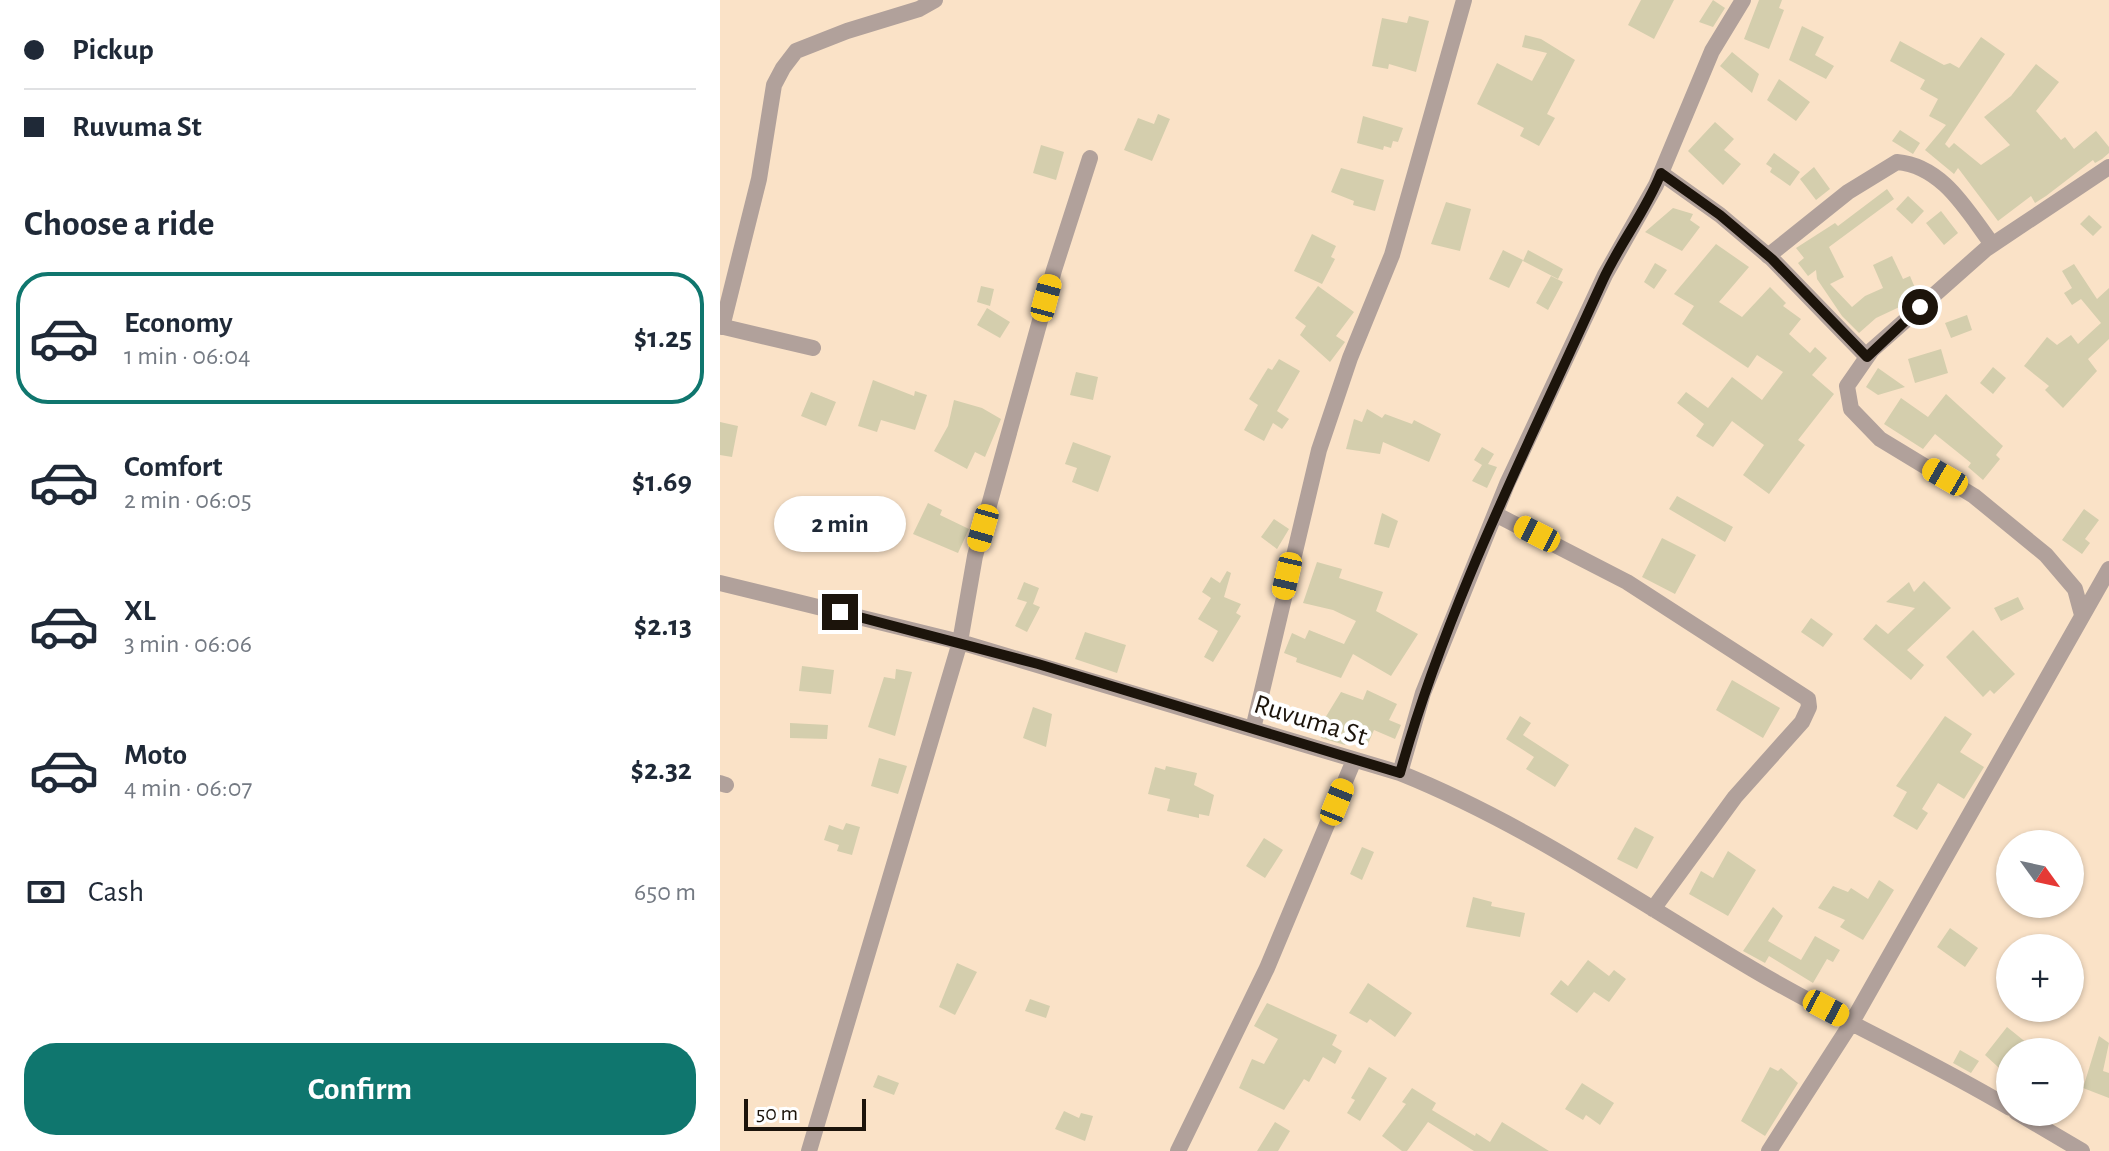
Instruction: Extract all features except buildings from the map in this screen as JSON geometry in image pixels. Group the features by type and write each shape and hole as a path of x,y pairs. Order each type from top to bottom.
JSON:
{"street":[{"path":"813,348 721,326 759,179 774,85 796,51 847,31 919,9 935,0"},
{"path":"1253,729 1319,450 1350,358 1392,255 1464,0"},
{"path":"1400,773 1423,693 1495,514 1605,275 1661,173 1712,51 1743,0"},
{"path":"809,1151 960,642 975,556 1054,270 1090,158"},
{"path":"1768,256 1848,192 1897,162 1917,165 1941,181 1992,244"},
{"path":"2082,615 2075,589 2046,555 1974,496 1880,439 1851,409 1847,386 1867,357 1992,244 2109,167"},
{"path":"1661,173 1720,215 1768,256 1867,357"},
{"path":"1495,514 1627,582 1808,699 1809,707 1802,722 1735,797 1653,909"},
{"path":"1769,1151 1852,1022 2109,569"},
{"name":"Ruvuma St","path":"720,583 960,642 1400,773 1532,836 1747,966 1996,1100"},
{"path":"1178,1151 1267,968 1354,760"},
{"path":"2040,1126 2082,1151"}],"route":[{"path":"840,612 1038,664 1400,773 1423,693 1507,484 1605,275 1661,173 1720,215 1772,259 1867,357 1920,307"}]}
